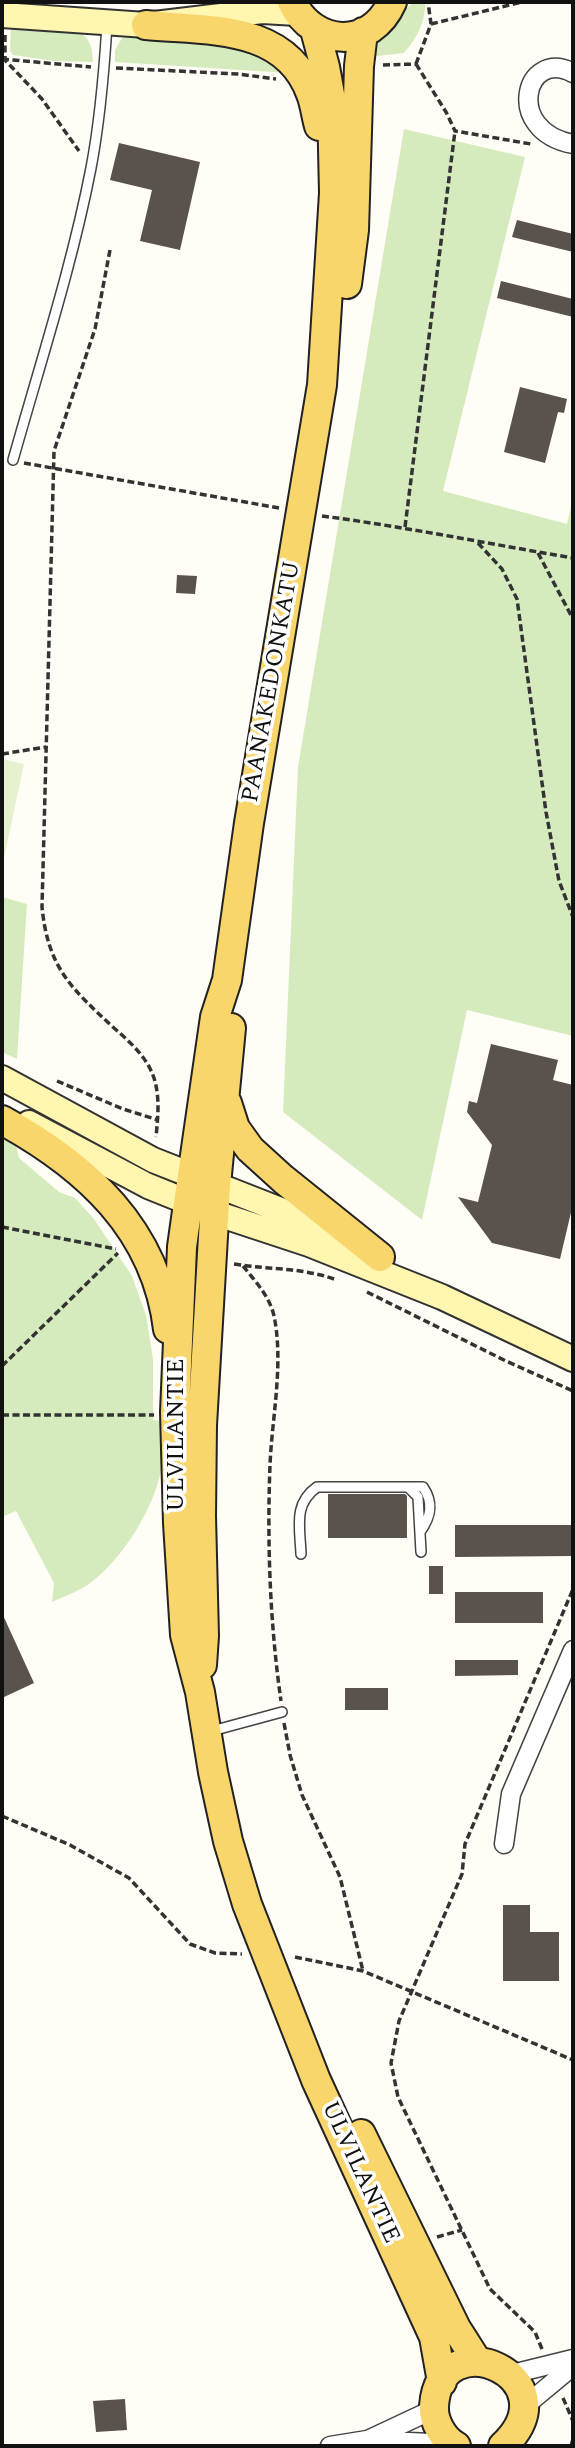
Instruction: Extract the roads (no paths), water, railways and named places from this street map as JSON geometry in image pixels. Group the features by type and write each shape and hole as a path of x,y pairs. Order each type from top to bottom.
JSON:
{"main road":[{"path":"146,25 262,11 301,15 340,37 363,32 376,25 394,5"},
{"path":"2,15 245,35 276,48 289,58 311,94 334,193"},
{"name":"PAANAKEDONKATU","path":"199,1188 215,1017 227,980 249,823 323,385 334,193 332,105 326,67 301,15"},
{"name":"PAANAKEDONKATU","path":"323,385 338,340 354,230 359,66 363,32"},
{"name":"PAANAKEDONKATU","path":"199,1188 225,1098 231,1021 227,980"},
{"path":"2,1078 199,1188"},
{"path":"225,1098 235,1128 250,1149 380,1257 442,1297"},
{"path":"2,1108 148,1186 199,1188 283,1211 380,1257"},
{"path":"2,1120 55,1152 84,1175 114,1206 151,1261 162,1294 166,1408"},
{"name":"ULVILANTIE","path":"199,1188 215,1213 202,1425 204,1636 200,1692"},
{"name":"ULVILANTIE","path":"199,1188 182,1247 166,1408 178,1523 185,1635 200,1692 228,1841 247,1904 284,1960 332,2073 456,2328 477,2361"},
{"path":"215,1213 309,1244 442,1297 573,1359"},
{"name":"ULVILANTIE","path":"284,1960 316,2080 435,2337 442,2382"},
{"path":"454,2445 440,2430 434,2409 436,2392 442,2382 462,2364 477,2361 496,2364 512,2374 523,2389 517,2432"}],"street":[{"path":"573,73 552,69 539,75 529,87 527,106 537,124 549,134 573,144"},
{"path":"504,1844 512,1794 573,1650"},
{"path":"517,2432 552,2373 573,2360"},
{"path":"512,2374 552,2373 573,2366"},
{"path":"367,2440 434,2409"},
{"path":"330,2446 367,2440 454,2445"}],"lane":[{"path":"13,460 68,264 91,168 107,23"},
{"path":"301,1553 299,1512 305,1495 317,1487 408,1487 418,1497 421,1552"},
{"path":"207,1732 282,1712"}]}
